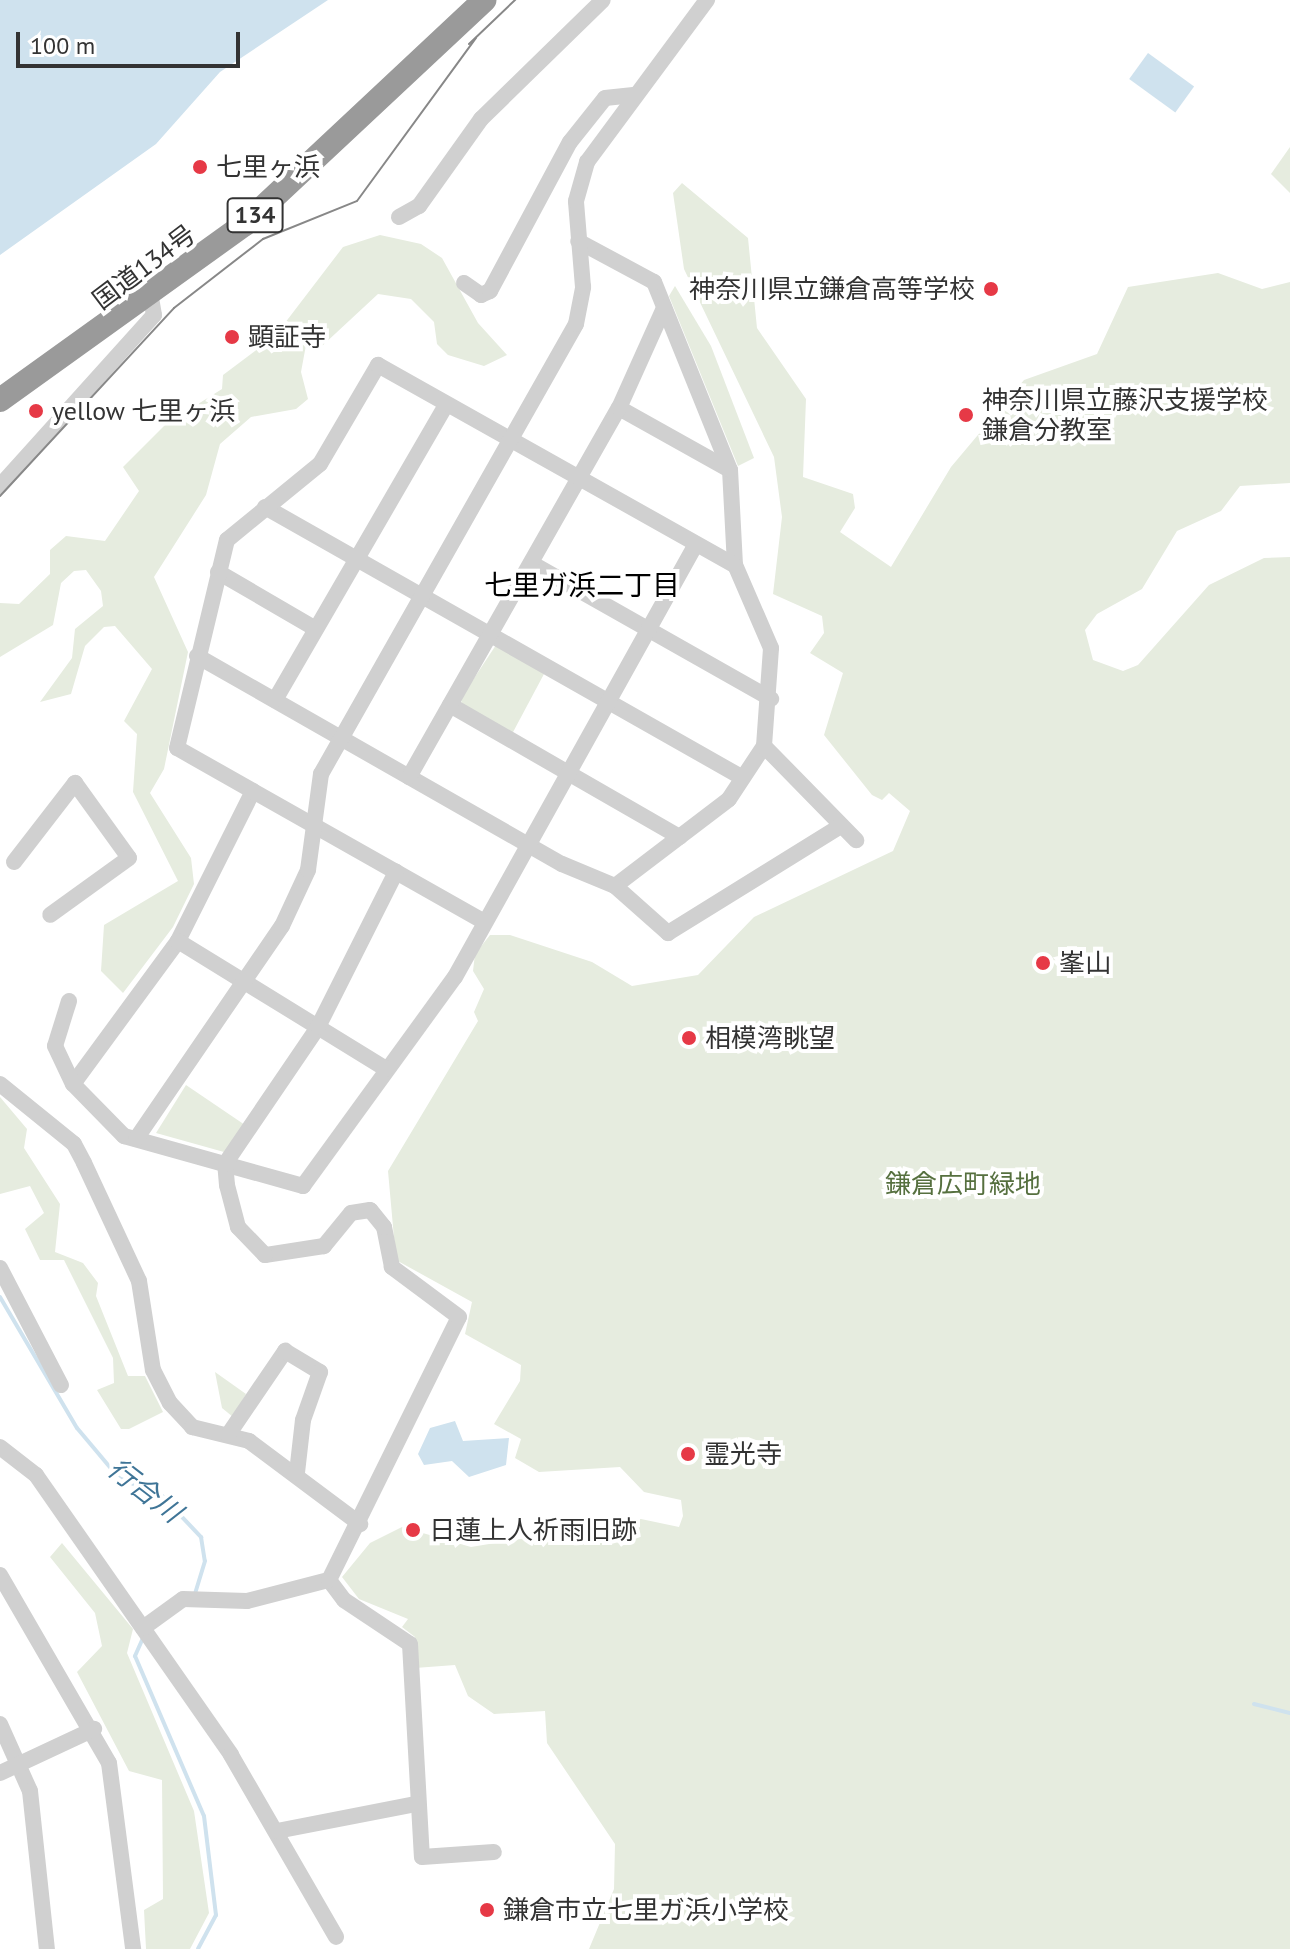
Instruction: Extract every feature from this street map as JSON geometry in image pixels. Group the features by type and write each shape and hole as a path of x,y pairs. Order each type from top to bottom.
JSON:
{"highway":[{"name":"国道134号","path":"0,400 151,298 245,224 484,0"}],"street":[{"path":"399,217 419,206 481,119 603,0"},
{"path":"136,1139 247,984 308,870 318,827 321,774 510,441 582,307 578,241 581,172 707,0"},
{"path":"464,283 481,295 490,291 570,142 605,98 636,95"},
{"path":"578,241 648,275 664,308 730,470 735,565 771,648 771,699 764,746 729,799 615,886"},
{"path":"0,486 154,315 151,298"},
{"path":"409,777 619,408 664,308"},
{"path":"481,920 177,748 227,540 265,507 296,490 320,464 378,365 578,480 735,565"},
{"path":"275,700 446,405"},
{"path":"619,408 730,470"},
{"path":"265,507 743,778"},
{"path":"69,1001 55,1046 73,1084 108,1125 136,1139 303,1186 455,977 481,920 695,545"},
{"path":"531,563 771,699"},
{"path":"218,572 316,629"},
{"path":"197,656 525,843 615,886 668,933 839,827"},
{"path":"450,705 680,837"},
{"path":"764,746 839,827 856,840"},
{"path":"14,862 75,783 129,858 50,915"},
{"path":"73,1084 178,941 253,791"},
{"path":"143,1628 183,1599 247,1601 329,1580 360,1524 460,1313 392,1267 384,1227 370,1210 351,1213 324,1246 260,1253 238,1227 225,1164 318,1027 396,872"},
{"path":"178,941 386,1069"},
{"path":"0,1084 74,1144 139,1281 153,1370 170,1403 192,1427 228,1435 297,1473 360,1524"},
{"path":"0,1268 61,1385"},
{"path":"228,1435 285,1351 320,1372 303,1420 297,1473"},
{"path":"0,1447 36,1475 143,1628 277,1831 336,1937"},
{"path":"0,1575 94,1729 116,1794 133,1949"},
{"path":"329,1580 344,1600 410,1644 416,1804 422,1857 494,1852"},
{"path":"0,1724 30,1791 47,1949"},
{"path":"0,1773 94,1729"},
{"path":"277,1831 416,1804"}],"green space":[{"path":"1290,147 1290,193 1271,174"},
{"name":"鎌倉広町緑地","path":"682,183 748,238 757,328 806,399 803,477 853,494 855,508 840,532 891,567 951,467 1024,380 1097,354 1128,287 1218,273 1262,289 1290,282 1290,483 1240,486 1221,511 1177,531 1142,589 1097,614 1085,630 1093,660 1123,671 1138,665 1209,585 1264,558 1290,557 1290,1949 589,1949 614,1889 615,1844 547,1743 545,1711 494,1714 468,1696 455,1665 415,1668 415,1637 402,1627 408,1619 359,1599 342,1577 370,1543 402,1527 471,1547 641,1519 679,1527 683,1516 681,1500 644,1492 620,1467 539,1472 515,1458 521,1439 494,1424 520,1381 521,1365 465,1334 472,1302 396,1260 388,1171 478,1021 474,1012 484,989 473,971 475,954 490,935 510,935 592,962 632,986 698,975 754,917 893,851 910,811 889,793 882,800 872,795 824,735 843,673 810,653 824,633 822,616 773,594 782,517 774,457 684,269 673,193"},
{"path":"380,235 421,244 442,258 478,323 507,355 484,366 448,355 437,344 434,322 411,299 378,294 322,346 306,345 301,372 308,399 296,409 251,417 220,444 206,495 154,577 188,652 164,769 150,793 191,858 194,884 173,927 123,993 101,971 104,925 178,881 133,792 137,734 124,721 152,669 115,626 104,627 85,646 71,694 40,702 72,658 75,629 103,606 101,591 86,570 74,571 61,583 53,625 0,657 0,603 19,604 50,574 50,550 66,536 105,541 139,491 123,467 166,424 222,389 223,375 275,336 343,247"},
{"path":"675,286 711,346 754,458 738,466 669,296"},
{"path":"496,645 544,674 512,734 462,707 461,698"},
{"path":"186,1085 245,1125 224,1152 156,1133"},
{"path":"0,1097 27,1129 24,1148 60,1204 55,1252 83,1263 98,1283 96,1296 128,1376 145,1376 163,1412 129,1429 121,1429 97,1390 114,1383 113,1358 64,1260 40,1260 25,1229 44,1213 30,1186 0,1194"},
{"path":"215,1372 246,1394 233,1417 222,1408"},
{"path":"62,1543 133,1629 127,1653 194,1811 209,1913 190,1949 146,1949 144,1910 163,1899 162,1780 129,1771 77,1672 102,1646 95,1613 50,1557"}],"water":[{"path":"0,0 328,0 220,72 156,144 0,255"},
{"path":"1148,53 1194,87 1175,112 1129,79"},
{"path":"455,1421 463,1441 509,1438 506,1465 469,1477 452,1461 424,1465 418,1454 430,1428"}],"waterway":[{"name":"行合川","path":"0,1297 77,1428 119,1478 162,1496 201,1537 205,1561 195,1593"},
{"name":"行合川","path":"143,1638 135,1656 204,1816 216,1915 198,1949"},
{"path":"1254,1704 1290,1713"}],"tram line":[{"path":"469,44 515,0"},
{"path":"0,496 174,308 263,239 357,201 476,38"}],"place":[{"name":"七里ヶ浜","path":"200,167"},
{"name":"神奈川県立鎌倉高等学校","path":"991,289"},
{"name":"顕証寺","path":"232,337"},
{"name":"yellow 七里ヶ浜","path":"36,411"},
{"name":"神奈川県立藤沢支援学校 鎌倉分教室","path":"966,415"},
{"name":"峯山","path":"1043,963"},
{"name":"相模湾眺望","path":"689,1038"},
{"name":"霊光寺","path":"688,1454"},
{"name":"日蓮上人祈雨旧跡","path":"413,1530"},
{"name":"鎌倉市立七里ガ浜小学校","path":"487,1910"}],"district":[{"name":"七里ガ浜二丁目","path":"582,585"}]}
